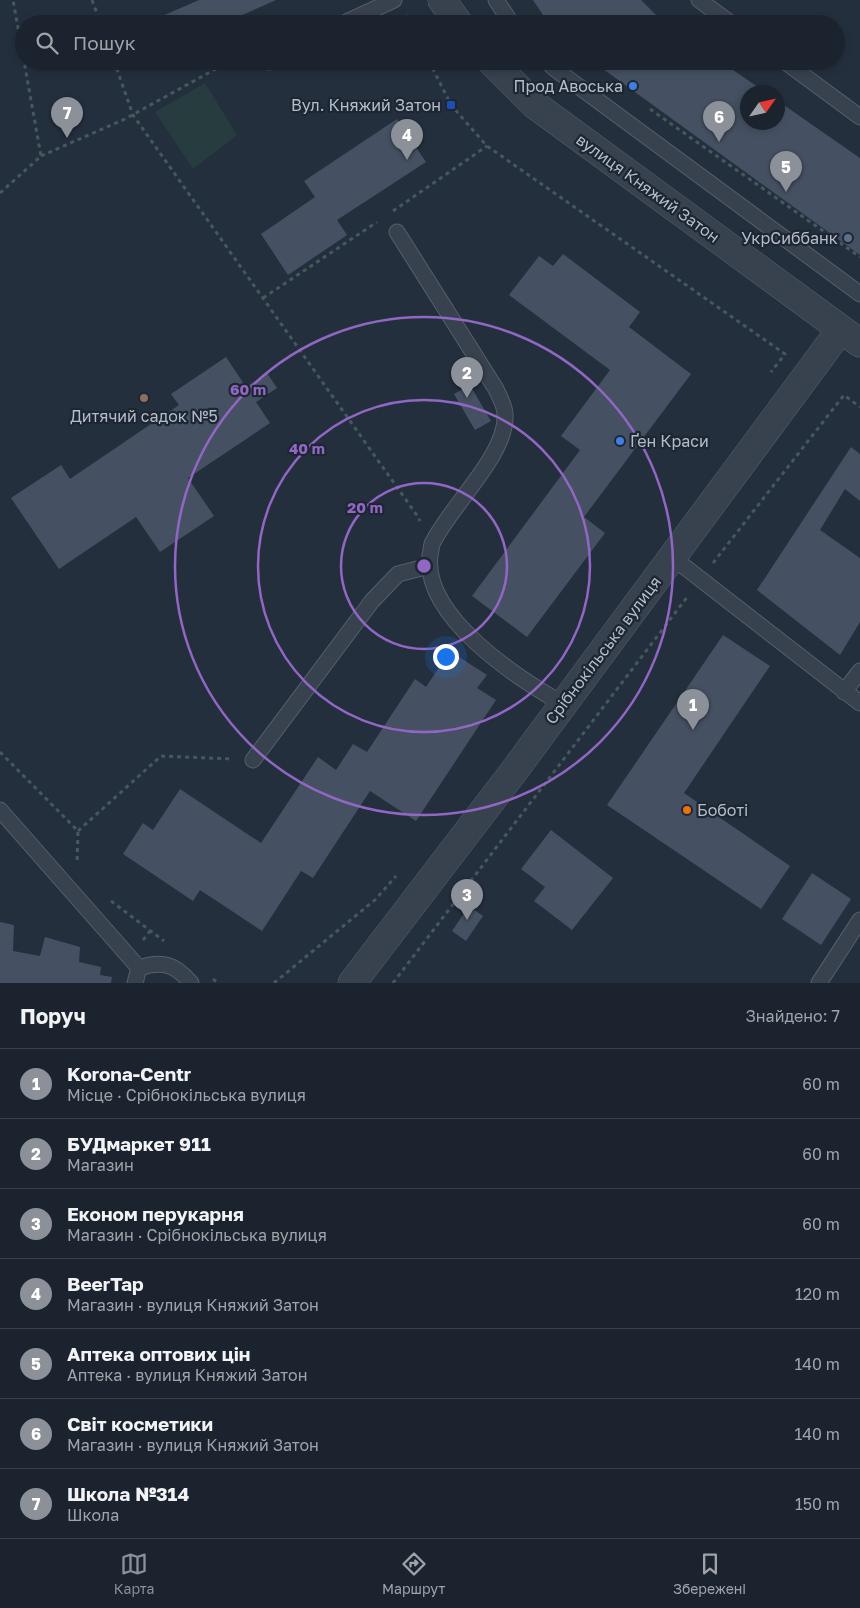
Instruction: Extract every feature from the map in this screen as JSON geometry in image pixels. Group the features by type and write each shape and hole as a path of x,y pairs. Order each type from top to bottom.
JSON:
{"street":[{"path":"442,0 453,15"},
{"name":"вулиця Княжий Затон","path":"500,70 535,105 850,336"},
{"name":"Срібнокільська вулиця","path":"354,978 508,779 672,557 850,336"}],"lane":[{"path":"362,15 394,0"},
{"path":"496,0 506,15"},
{"path":"699,0 720,15"},
{"path":"555,70 860,294"},
{"path":"796,70 860,116"},
{"path":"397,232 496,389 506,412 504,434 494,454 454,508 431,546 429,566 434,587 446,609 472,639 540,691 563,704"},
{"path":"672,557 860,703"},
{"path":"253,760 372,601 398,574 429,566"},
{"path":"844,692 860,671"},
{"path":"0,810 139,968"},
{"path":"819,983 860,920"},
{"path":"139,968 152,964 164,964 171,967 191,983"},
{"path":"135,983 139,968"}],"path":[{"path":"13,0 16,15"},
{"path":"92,0 98,15"},
{"path":"26,70 41,156"},
{"path":"117,70 133,114 416,514 431,546"},
{"path":"0,193 41,156 133,114 214,70"},
{"path":"434,70 451,105 487,146 785,354"},
{"path":"647,107 860,258"},
{"path":"393,983 700,580 844,395 860,407"},
{"path":"0,752 78,831"},
{"path":"77,866 78,831 161,756 253,760"},
{"path":"106,897 165,942"},
{"path":"210,977 218,983"}],"green space":[{"path":"205,83 237,135 193,169 155,112"}],"building":[{"path":"199,0 276,0 242,15 165,15"},
{"path":"533,0 641,0 656,15 543,15"},
{"path":"604,70 733,70 755,85 740,85 740,130 785,130 785,106 860,158 860,255"},
{"path":"397,119 426,162 337,220 347,235 288,275 261,234 315,197 304,181"},
{"path":"563,254 640,312 629,327 691,374 584,517 605,533 527,637 472,596 580,450 561,436 610,370 509,295 539,256 553,266"},
{"path":"226,357 246,387 267,373 277,388 256,402 270,423 188,478 214,516 160,552 136,517 59,569 11,498 61,465 70,479 179,405 171,394"},
{"path":"470,385 491,421 475,430 454,394"},
{"path":"851,447 860,454 860,501 845,489 820,530 860,558 860,622 840,655 757,590"},
{"path":"723,635 770,666 684,793 790,866 761,909 607,805"},
{"path":"450,651 487,675 477,688 496,700 416,821 370,791 313,878 301,871 262,931 200,890 193,901 123,854 143,823 153,830 180,789 261,843 318,757 336,770 353,744 367,752 415,679 426,687"},
{"path":"551,830 613,878 572,930 534,901 545,887 521,869"},
{"path":"812,873 851,899 821,945 782,919"},
{"path":"469,906 483,916 466,941 452,931"},
{"path":"0,922 14,925 13,951 40,956 45,937 80,947 79,962 101,967 100,975 112,977 111,983 0,983"}],"place":[{"name":"Прод Авоська","path":"633,86"},
{"name":"Вул. Княжий Затон","path":"451,105"},
{"name":"Школа №314","path":"67,138"},
{"name":"Світ косметики","path":"719,142"},
{"name":"BeerTap","path":"407,160"},
{"name":"Аптека оптових цін","path":"786,192"},
{"name":"УкрСиббанк","path":"848,238"},
{"name":"Дитячий садок №5","path":"144,398"},
{"name":"БУДмаркет 911","path":"467,398"},
{"name":"Ґен Краси","path":"620,441"},
{"name":"Korona-Centr","path":"693,730"},
{"name":"Боботі","path":"687,810"},
{"name":"Економ перукарня","path":"467,920"}]}
